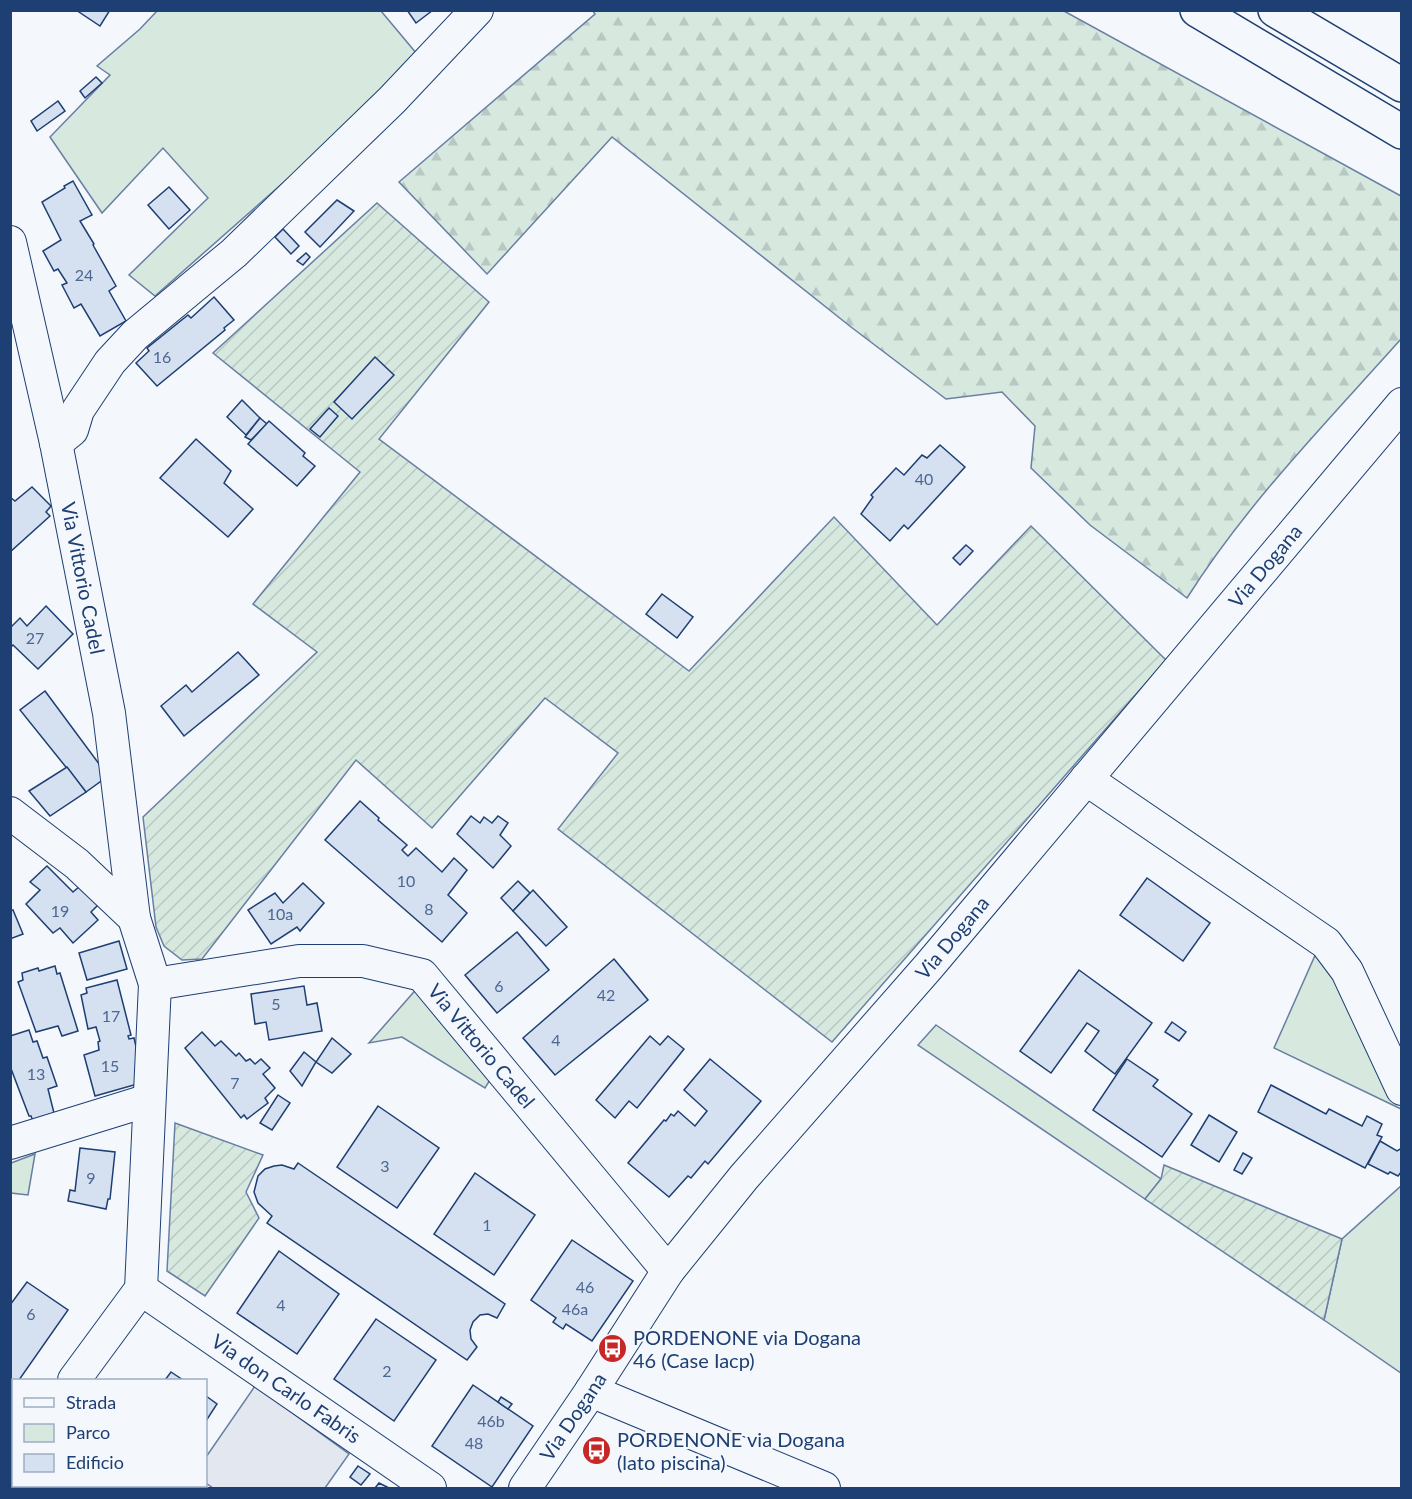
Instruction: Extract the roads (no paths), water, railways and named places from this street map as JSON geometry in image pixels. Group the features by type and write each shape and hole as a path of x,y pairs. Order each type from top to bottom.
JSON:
{"highway":[{"path":"1197,10 1401,132"},
{"path":"1275,10 1401,86"}],"street":[{"path":"56,443 72,430 78,410 110,362 135,335 234,253 392,100 472,14"},
{"name":"Via Vittorio Cadel","path":"10,242 56,443 109,713 135,918 155,984 141,1289"},
{"name":"Via Dogana","path":"525,1488 668,1271 744,1177 929,966 1401,404"},
{"path":"1086,779 1326,944 1347,971 1401,1089"},
{"path":"10,813 77,864 135,918"},
{"name":"Via Vittorio Cadel","path":"155,984 299,961 363,961 422,975 668,1271"},
{"path":"10,1143 149,1100"},
{"path":"75,1379 141,1289"},
{"name":"Via don Carlo Fabris","path":"141,1289 430,1488"},
{"path":"591,1390 824,1488"}],"place":[{"name":"PORDENONE via Dogana 46 (Case Iacp)","path":"612,1349"},
{"name":"PORDENONE via Dogana (lato piscina)","path":"596,1451"}]}
